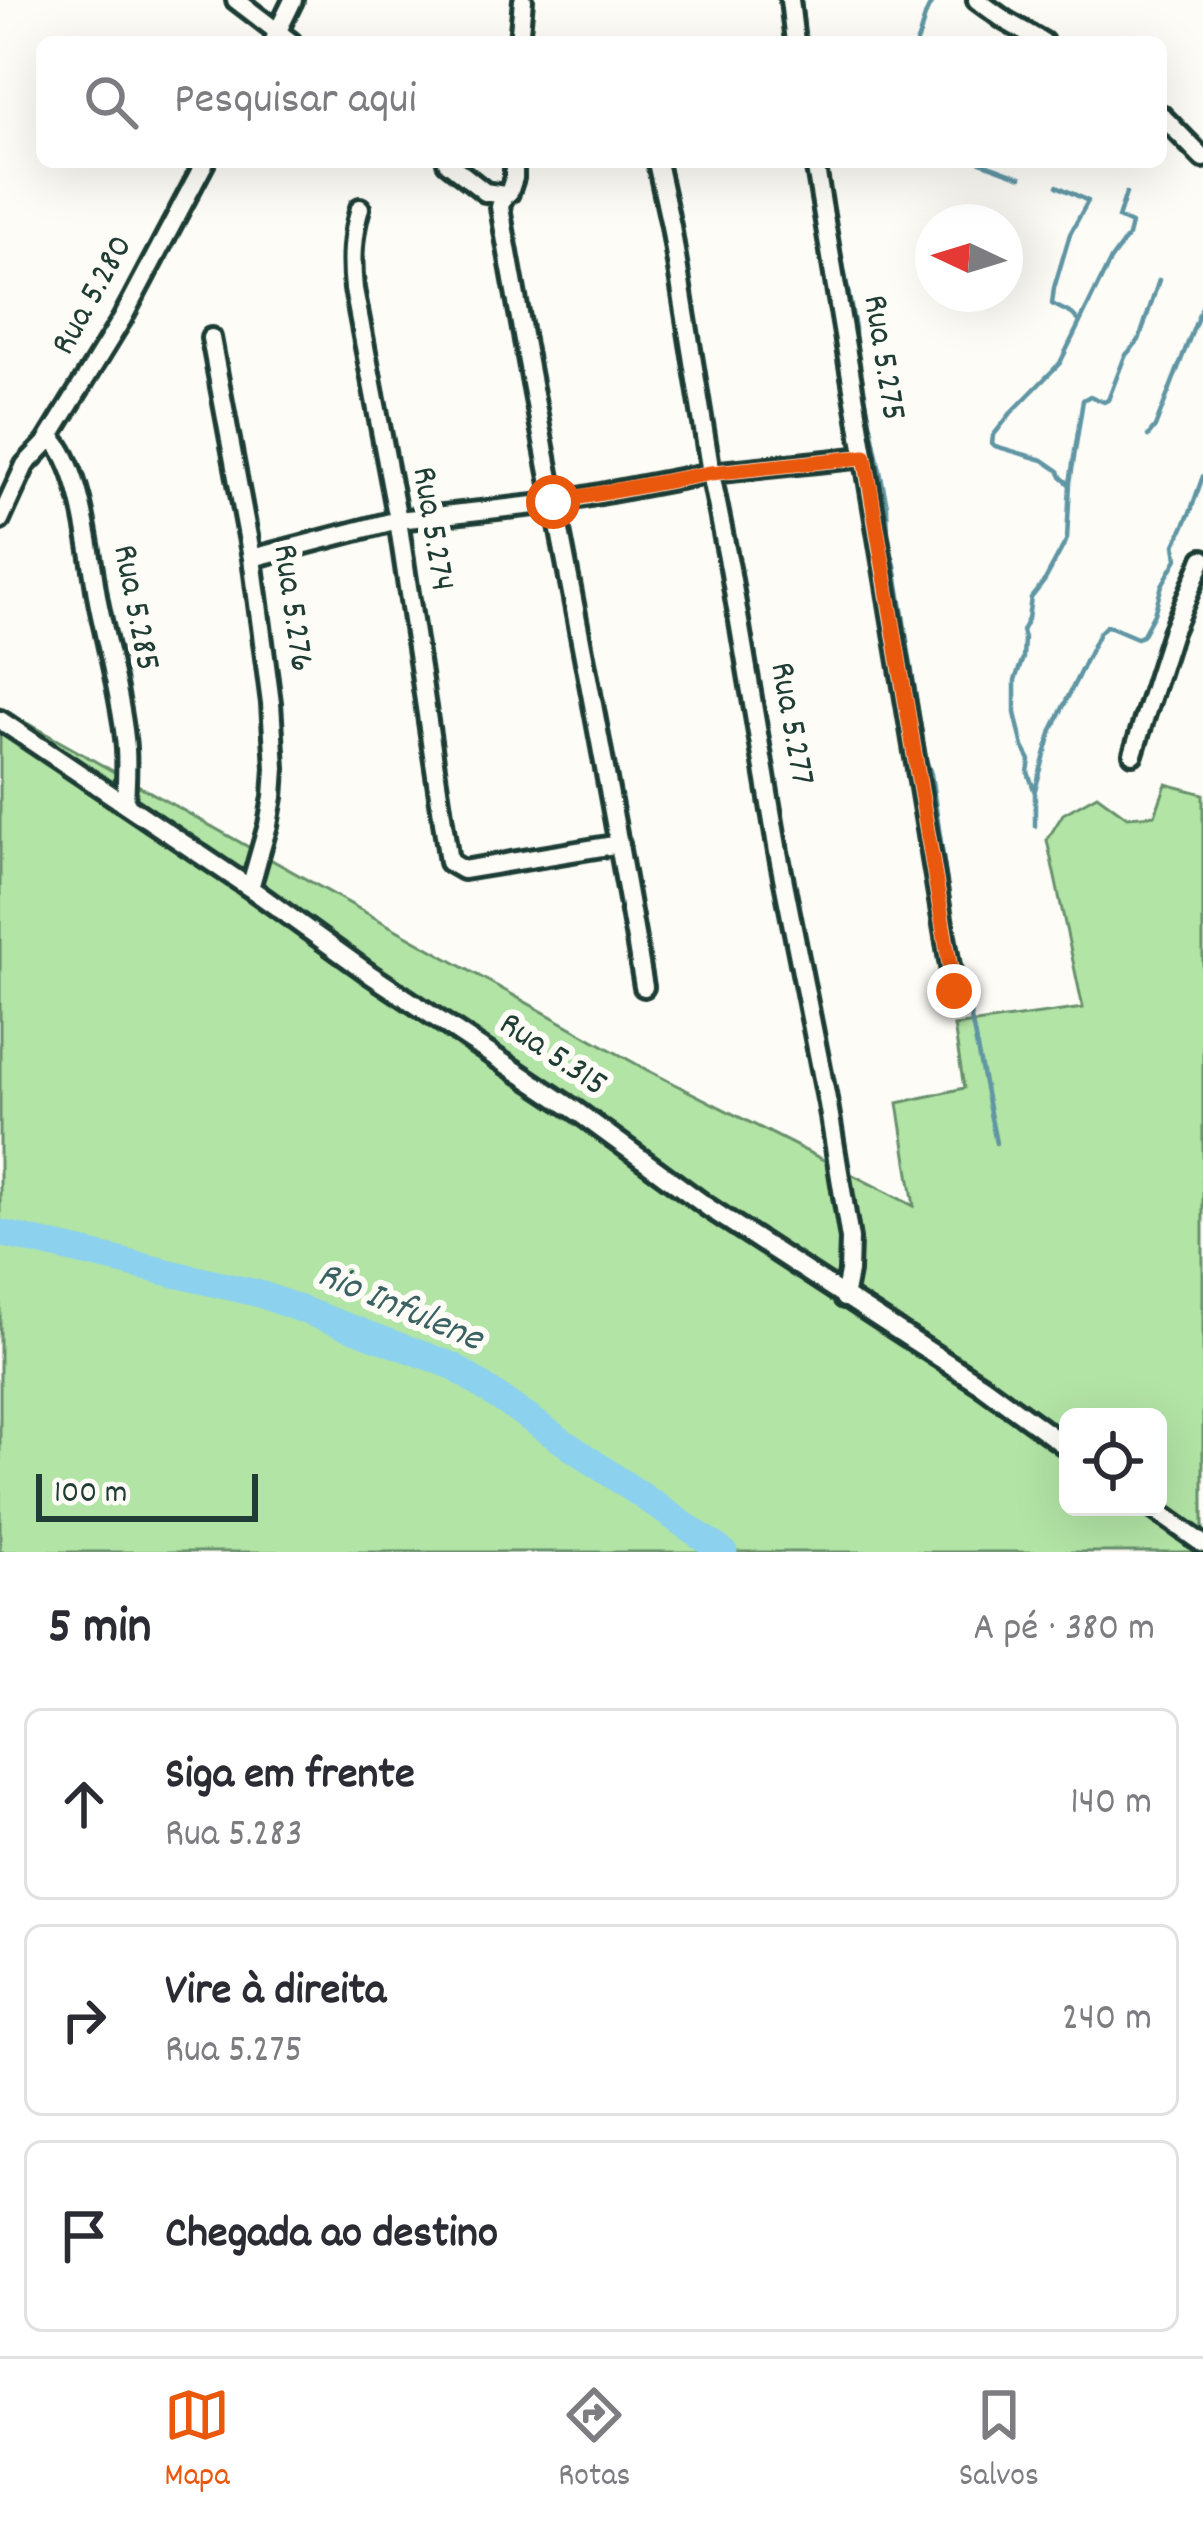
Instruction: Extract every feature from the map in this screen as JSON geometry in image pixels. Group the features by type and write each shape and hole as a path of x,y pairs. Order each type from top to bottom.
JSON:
{"street":[{"path":"236,0 277,36"},
{"path":"281,36 293,0"},
{"path":"520,36 523,0"},
{"path":"790,0 794,36"},
{"path":"977,0 1033,36"},
{"path":"1167,122 1203,158"},
{"name":"Rua 5.280","path":"0,520 26,465 46,443 122,319 202,168"},
{"path":"455,168 485,192 504,195 512,186 514,168"},
{"name":"Rua 5.277","path":"658,168 778,852 828,1104 850,1238 844,1298"},
{"name":"Rua 5.275","path":"816,168 954,991"},
{"path":"504,195 500,207 644,987"},
{"name":"Rua 5.274","path":"360,208 352,248 354,289 398,520 449,862 463,870 620,844"},
{"name":"Rua 5.276","path":"211,338 252,558 271,703 275,767 268,824 250,888"},
{"name":"Rua 5.285","path":"46,443 55,441 63,451 81,509 123,722 125,803"},
{"path":"252,558 398,520 553,502 711,473 865,457"},
{"path":"1133,754 1172,632 1203,559"},
{"name":"Rua 5.315","path":"0,720 575,1110 709,1208 1059,1442"},
{"path":"1164,1516 1203,1544"}],"green space":[{"path":"0,708 647,1070 914,1206 898,1103 964,1088 954,1026 1083,1008 1047,840 1063,814 1097,795 1127,817 1155,815 1166,784 1203,794 1203,1552 0,1552"}],"waterway":[{"path":"801,0 804,36"},
{"path":"919,36 934,0"},
{"path":"825,168 887,506 888,541 931,774 955,938 996,1143"},
{"path":"996,168 1021,177"},
{"path":"1057,186 1088,201 1070,234 1052,304 1080,322"},
{"path":"1069,484 1043,460 995,446 993,436 1060,363 1110,261 1128,236 1131,224 1118,218 1126,193"},
{"path":"1035,826 1030,760 1015,713 1022,631 1031,598 1067,539 1083,400 1090,396 1108,400 1125,356 1139,340 1159,280"},
{"path":"1148,436 1203,304"},
{"path":"1192,507 1203,476"},
{"path":"1035,790 1052,730 1099,633 1106,626 1142,636 1177,559 1175,545 1192,508"},
{"name":"Rio Infulene","path":"0,1233 260,1294 453,1366 724,1552"}],"route":[{"path":"553,502 711,473 865,457 954,991"}]}
